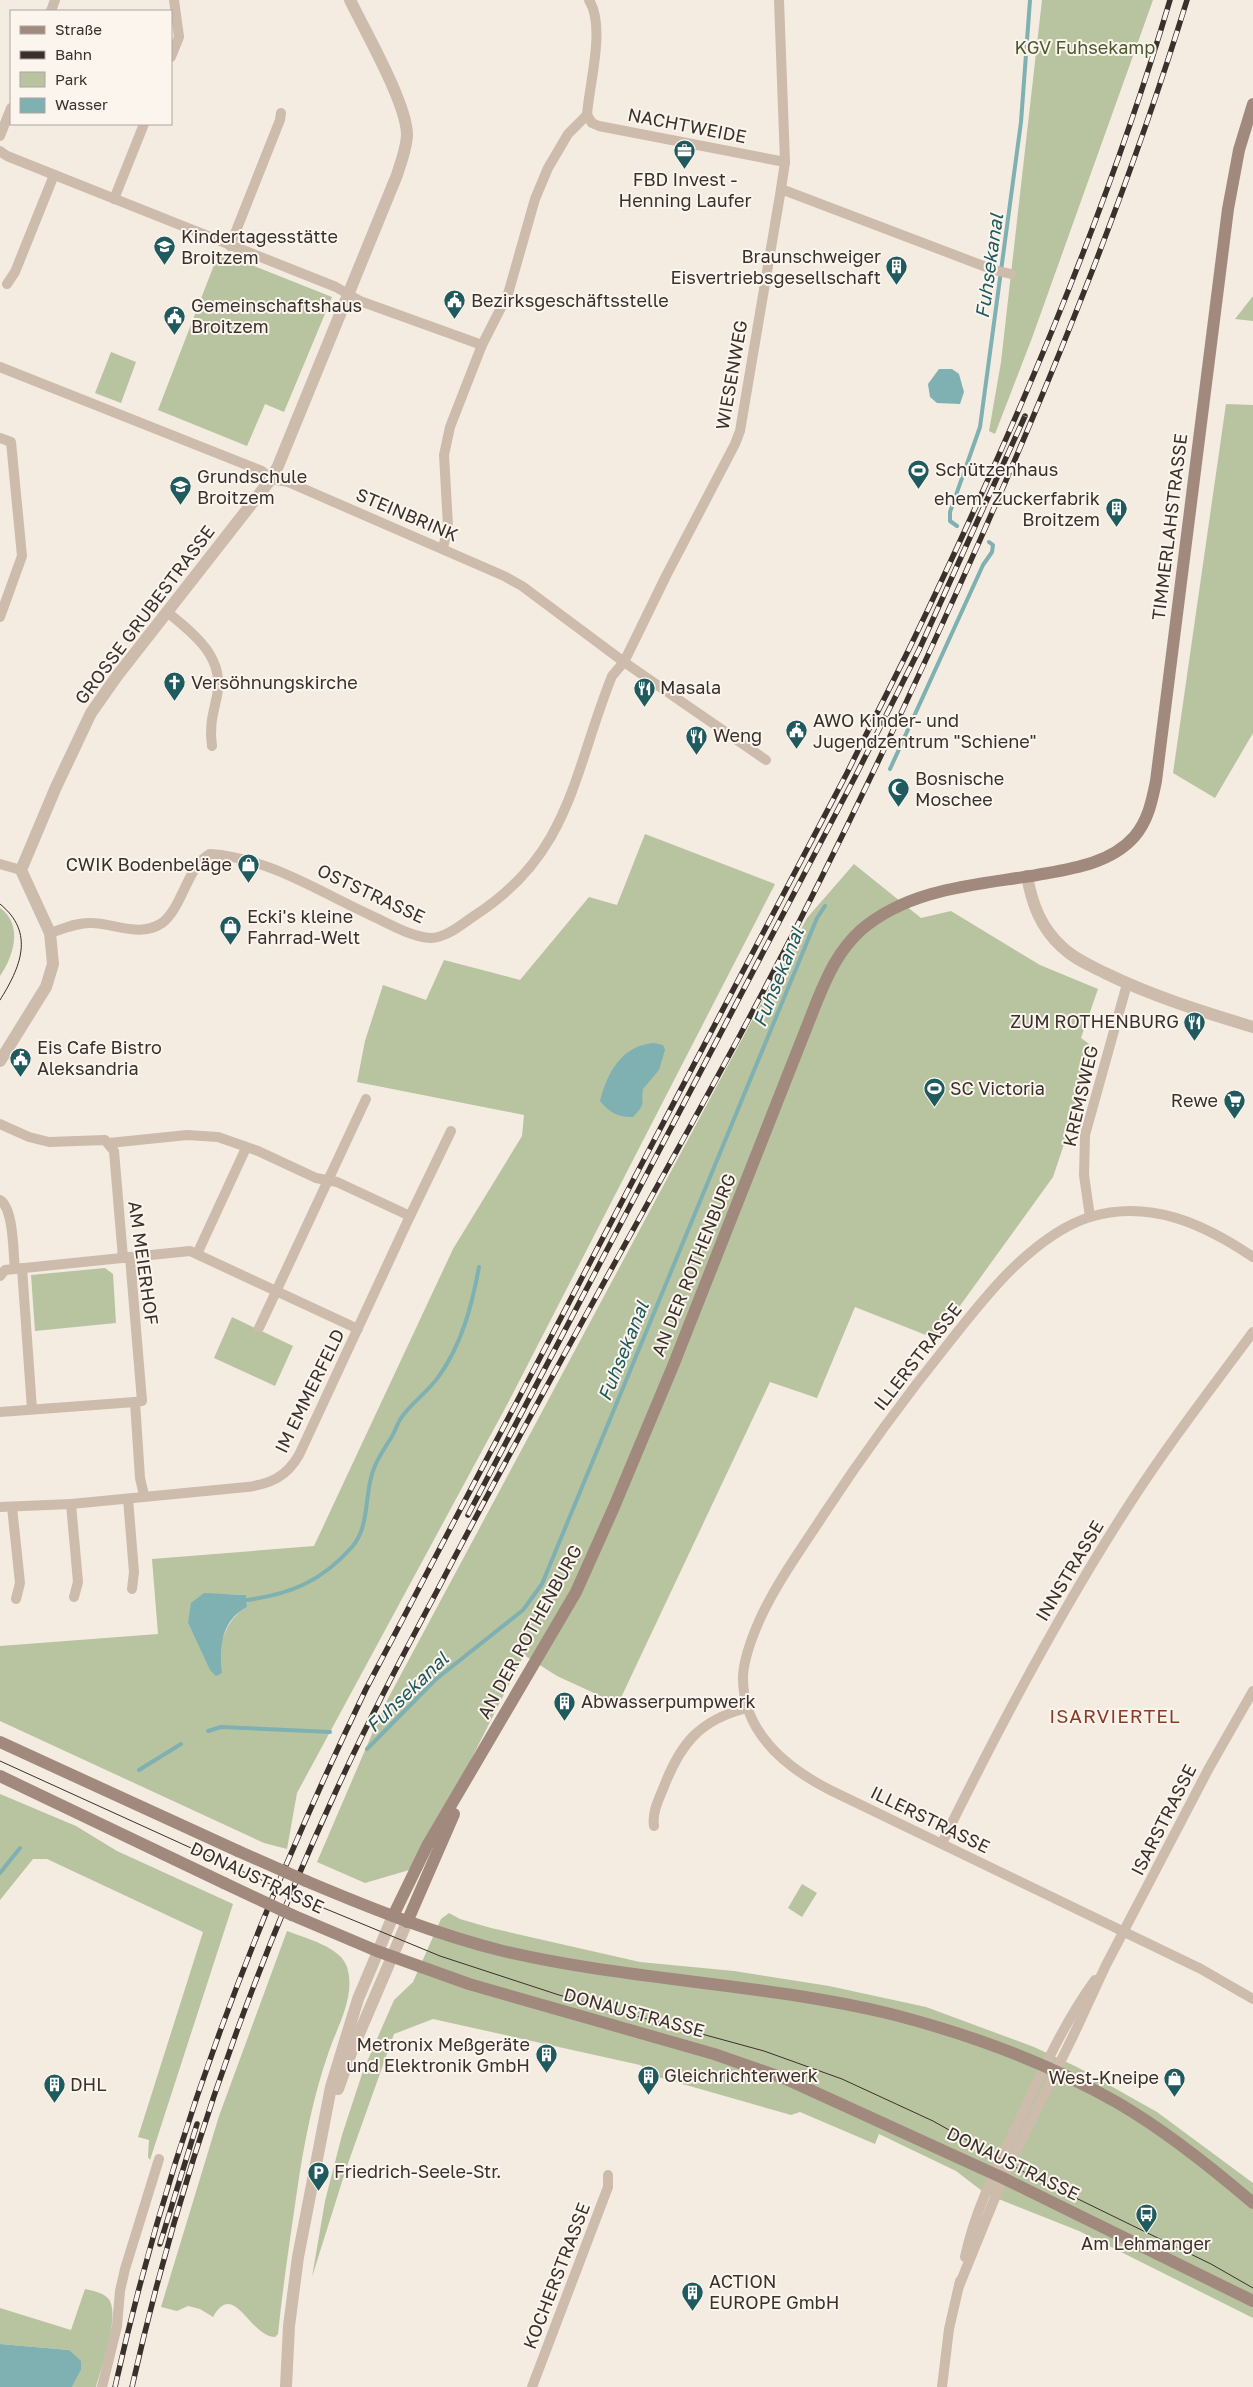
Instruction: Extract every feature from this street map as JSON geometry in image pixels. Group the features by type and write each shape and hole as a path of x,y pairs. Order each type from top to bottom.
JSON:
{"main road":[{"name":"TIMMERLAHSTRASSE","path":"1027,876 1080,867 1116,852 1138,832 1147,817 1152,801 1228,209 1240,143 1253,104"},
{"name":"AN DER ROTHENBURG","path":"393,1916 427,1846 576,1592 614,1507 817,1001 837,959 860,931 890,910 906,902 951,889 1027,876"},
{"name":"DONAUSTRASSE","path":"0,1742 306,1880 407,1922 478,1944 552,1960 803,1996 869,2009 961,2035 1050,2069 1141,2118 1228,2182 1253,2203"},
{"name":"AN DER ROTHENBURG","path":"407,1922 474,1768"},
{"name":"DONAUSTRASSE","path":"0,1776 292,1915 376,1951 505,1995 680,2043 752,2066 860,2112 998,2176 1253,2301"}],"street":[{"path":"172,54 179,37 174,0"},
{"name":"GROSSE GRUBESTRASSE","path":"22,870 60,779 91,713 271,479 287,447 397,175 407,133 401,109 350,0"},
{"path":"443,548 448,526 445,441 482,344 508,294 535,198 548,168 568,134 587,115 595,53 595,13 590,0"},
{"name":"WIESENWEG","path":"624,662 740,432 784,162 779,0"},
{"path":"0,136 10,111"},
{"path":"230,246 280,120 281,113"},
{"name":"NACHTWEIDE","path":"587,115 592,123 599,126 784,162"},
{"path":"114,199 144,125"},
{"path":"0,151 54,175 348,293 360,301 482,344"},
{"path":"7,284 15,272 54,175"},
{"path":"781,189 994,270 1008,273"},
{"name":"STEINBRINK","path":"0,367 262,471 271,479 288,482 486,567 522,586 624,662 766,760"},
{"path":"0,438 11,442 22,556 0,617"},
{"path":"167,612 192,633 214,660 218,677 217,695 209,730 212,746"},
{"name":"OSTSTRASSE","path":"50,933 86,923 128,930 157,926 168,917 200,861 210,854 246,860 272,868 418,936 439,937 482,911 510,889 526,874 548,845 557,830 568,802 612,676 624,662"},
{"path":"0,864 22,870 50,933 53,956 49,978 0,1061"},
{"path":"1027,876 1034,907 1040,920 1058,943 1084,962 1127,984 1185,1006 1253,1027"},
{"name":"KREMSWEG","path":"1090,1217 1084,1175 1085,1135 1127,984"},
{"path":"259,1328 366,1099"},
{"path":"0,1124 40,1140 72,1143 105,1140 109,1143 200,1134 218,1137 327,1181 337,1182 410,1216"},
{"name":"IM EMMERFELD","path":"0,1507 70,1504 256,1485 272,1481 286,1473 299,1455 451,1131"},
{"name":"AM MEIERHOF","path":"109,1143 114,1151 123,1258 130,1257 142,1401 135,1402 140,1478 144,1496"},
{"path":"197,1254 246,1148"},
{"path":"0,1200 7,1208 10,1217 18,1269 32,1409"},
{"name":"ILLERSTRASSE","path":"1253,1257 1197,1224 1165,1214 1131,1210 1090,1217 1055,1233 1035,1248 1007,1274 921,1377 844,1483 779,1584 760,1620 746,1657 743,1675 747,1708 766,1743 801,1773 830,1790 1201,1969 1253,1999"},
{"path":"0,1276 5,1270 190,1251 358,1329"},
{"name":"INNSTRASSE","path":"942,1844 1037,1661 1099,1553 1172,1442 1253,1332"},
{"path":"0,1412 135,1402"},
{"path":"128,1499 134,1572 132,1589"},
{"path":"70,1504 78,1582 74,1597"},
{"path":"12,1507 20,1583 16,1599"},
{"name":"ISARSTRASSE","path":"998,2176 1050,2069 1209,1768 1253,1691"},
{"path":"654,1826 652,1817 664,1786 683,1746 690,1737 710,1723 731,1712 747,1708"},
{"path":"286,2387 290,2326 298,2258 331,2087 342,2046 376,1951 393,1916"},
{"path":"323,2129 352,2050 407,1922"},
{"path":"102,2387 117,2326 120,2291 125,2269 159,2159"},
{"name":"KOCHERSTRASSE","path":"532,2387 608,2187 608,2175"},
{"path":"942,2387 950,2329 968,2245 998,2176"}],"green space":[{"name":"KGV Fuhsekamp","path":"1042,0 1153,0 1032,338 995,434 989,431 1001,362"},
{"path":"219,252 332,297 284,412 265,404 247,446 158,410"},
{"path":"1253,296 1253,321 1235,319"},
{"path":"111,352 136,362 121,403 95,393"},
{"path":"1226,404 1253,405 1253,733 1215,798 1173,773"},
{"path":"645,834 775,884 509,1401 297,1793 287,1849 264,1843 0,1721 0,1646 158,1634 152,1559 314,1546 453,1249 522,1136 524,1115 357,1082 365,1041 383,985 426,1000 444,960 520,980 589,897 617,905","holes":["225,1594 246,1595 247,1607 239,1612 228,1627 210,1669 188,1623"]},
{"path":"854,864 921,918 951,911 1040,965 1098,989 1081,1038 1096,1049 1053,1177 936,1339 855,1307 817,1398 770,1382 618,1704 557,1676 524,1655 416,1868 365,1883 317,1862 384,1706 807,918"},
{"path":"0,908 12,923 14,941 9,960 0,976"},
{"path":"105,1268 113,1274 116,1323 35,1331 31,1275"},
{"path":"232,1317 293,1346 275,1386 214,1358"},
{"path":"0,1794 76,1826 117,1851 233,1904 150,2160 148,2157 149,2140 138,2137 203,1932 47,1859 33,1859 0,1900"},
{"path":"802,1884 817,1893 802,1917 788,1908"},
{"path":"449,1913 460,1919 491,1928 640,1962 734,1971 829,1986 926,2007 1034,2047 1077,2067 1157,2112 1253,2183 1253,2318 1079,2231 986,2194 956,2171 879,2134 875,2144 800,2112 791,2115 658,2077 640,2065 433,2019 394,2034 346,2169 312,2277 325,2201 342,2135 363,2071 394,2000 413,1982 441,1919"},
{"path":"287,1931 322,1944 338,1954 347,1967 349,1989 345,2010 323,2068 310,2120 297,2191 278,2334 275,2337 257,2328 235,2306 228,2304 221,2307 213,2317 200,2309 188,2306 177,2311 161,2307 219,2116"},
{"path":"85,2289 106,2296 110,2301 112,2309 111,2332 96,2387 72,2387 81,2370 69,2350 0,2344 0,2308 71,2330"}],"water":[{"path":"939,369 952,369 959,374 964,392 960,404 937,403 930,397 928,384"},
{"path":"654,1043 663,1045 665,1050 659,1070 643,1089 640,1108 633,1117 619,1115 611,1111 600,1101 612,1071 618,1062 633,1049"},
{"path":"204,1593 246,1595 247,1607 232,1620 224,1635 221,1654 222,1673 216,1676 210,1670 188,1623 191,1603"},
{"path":"0,2344 69,2350 81,2361 81,2370 72,2387 0,2387"}],"waterway":[{"name":"Fuhsekanal","path":"957,526 950,521 950,512 980,427 1021,122 1030,0"},
{"name":"Fuhsekanal","path":"890,769 983,565 992,552 993,545 989,542"},
{"name":"Fuhsekanal","path":"367,1749 435,1680 523,1610 542,1584 817,918 825,906"},
{"path":"247,1600 278,1594 305,1584 341,1559 358,1539 362,1530 370,1481 377,1462 401,1418 435,1381 454,1351 465,1324 479,1267"},
{"name":"Fuhsekanal","path":"208,1731 221,1727 330,1732"},
{"name":"Fuhsekanal","path":"139,1770 181,1744"},
{"name":"Fuhsekanal","path":"0,1873 20,1848"}],"tram line":[{"path":"0,904 11,915 18,927 21,939 21,951 14,976 0,1000"},
{"path":"0,1761 314,1904 440,1956 559,1995 764,2051 842,2079 933,2121 1033,2177 1211,2264 1253,2288"}],"railway":[{"path":"115,2387 137,2296 162,2206 190,2118 220,2031 253,1945 326,1774 366,1689 847,773 911,645 984,488 1053,328 1116,165 1170,0"},
{"path":"132,2387 150,2310 171,2234 218,2084 273,1936 304,1863 372,1715 398,1665 511,1452 739,1037 803,915 894,729 980,540 1065,340 1142,138 1187,0"},
{"path":"468,1515 855,777 919,650 1025,416"},
{"path":"160,2244 197,2124"}],"place":[{"name":"FBD Invest - Henning Laufer","path":"685,169"},
{"name":"Kindertagesstätte Broitzem","path":"165,266"},
{"name":"Braunschweiger Eisvertriebsgesellschaft","path":"897,286"},
{"name":"Bezirksgeschäftsstelle","path":"455,320"},
{"name":"Gemeinschaftshaus Broitzem","path":"175,335"},
{"name":"Schützenhaus","path":"919,489"},
{"name":"Grundschule Broitzem","path":"181,506"},
{"name":"ehem. Zuckerfabrik Broitzem","path":"1116,528"},
{"name":"Versöhnungskirche","path":"175,702"},
{"name":"Masala","path":"644,707"},
{"name":"AWO Kinder- und Jugendzentrum \"Schiene\"","path":"797,750"},
{"name":"Weng","path":"697,755"},
{"name":"Bosnische Moschee","path":"899,808"},
{"name":"CWIK Bodenbeläge","path":"248,884"},
{"name":"Ecki's kleine Fahrrad-Welt","path":"231,946"},
{"name":"ZUM ROTHENBURG","path":"1195,1041"},
{"name":"Eis Cafe Bistro Aleksandria","path":"21,1077"},
{"name":"SC Victoria","path":"934,1108"},
{"name":"Rewe","path":"1234,1120"},
{"name":"Abwasserpumpwerk","path":"565,1721"},
{"name":"Metronix Meßgeräte und Elektronik GmbH","path":"546,2074"},
{"name":"Gleichrichterwerk","path":"648,2095"},
{"name":"West-Kneipe","path":"1175,2097"},
{"name":"DHL","path":"54,2104"},
{"name":"Friedrich-Seele-Str.","path":"318,2191"},
{"name":"Am Lehmanger","path":"1146,2233"},
{"name":"ACTION EUROPE GmbH","path":"693,2311"}],"district":[{"name":"ISARVIERTEL","path":"1115,1716"}]}
